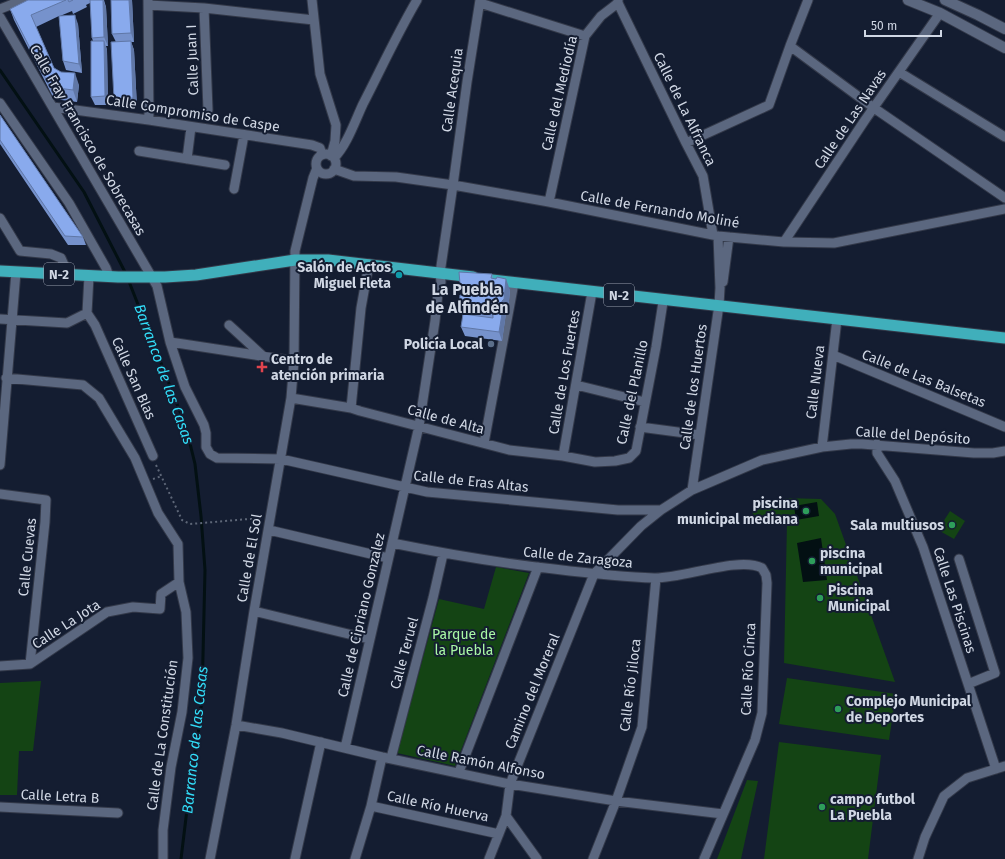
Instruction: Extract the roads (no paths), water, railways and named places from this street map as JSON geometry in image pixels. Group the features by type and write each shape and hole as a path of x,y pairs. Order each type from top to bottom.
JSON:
{"highway":[{"name":"N-2","path":"0,271 113,277 147,277 196,275 296,260 328,260 440,272 514,283 592,292 1005,338"}],"street":[{"path":"0,9 23,0"},
{"path":"312,0 320,74 336,125 334,141 329,156"},
{"path":"329,156 336,164 334,169 329,173 324,173 317,168 316,162 329,156 338,154 351,131 400,30 417,0"},
{"path":"686,143 769,105 808,0"},
{"path":"908,0 940,13 1005,48"},
{"path":"945,0 1005,29"},
{"name":"Calle del Mediodía","path":"549,202 585,36 601,16 618,1"},
{"name":"Calle de La Alfranca","path":"618,1 703,176 715,235"},
{"path":"480,2 585,36"},
{"name":"Calle Acequia","path":"440,272 480,2"},
{"path":"149,120 148,3 314,20"},
{"name":"Calle Juan I","path":"204,8 208,110"},
{"name":"Calle de Las Navas","path":"784,242 940,13"},
{"name":"Calle Fray Francisco de Sobrecasas","path":"0,17 53,107 147,277 157,286 170,342 184,387 204,425 206,433 206,447 210,454"},
{"path":"790,46 874,108 1005,198"},
{"path":"899,72 1005,137"},
{"path":"0,102 70,203 106,268 113,277"},
{"name":"Calle Compromiso de Caspe","path":"53,107 317,146 329,156"},
{"path":"336,125 351,131"},
{"path":"187,159 191,127"},
{"path":"234,189 244,135"},
{"path":"139,151 225,165"},
{"name":"Calle de El Sol","path":"210,859 236,725 291,398 294,361 296,251 313,178 317,168"},
{"name":"Calle de Fernando Moliné","path":"334,169 354,176 396,177 453,185 549,202 715,235 784,242 834,243 1005,209"},
{"path":"0,218 20,252 51,254 61,258 68,274"},
{"name":"Calle de los Huertos","path":"692,490 719,305 720,288 715,235"},
{"name":"Calle de los Huertos","path":"720,288 725,274 730,237"},
{"path":"351,408 361,308 369,264"},
{"path":"0,465 6,378 13,319 16,272"},
{"name":"Calle de Cipriano Gonzalez","path":"345,748 419,426 438,293 441,282 440,272"},
{"path":"0,319 67,324 87,313 89,276"},
{"path":"484,444 514,283"},
{"name":"Calle de Los Fuertes","path":"563,456 592,292"},
{"name":"Calle del Planillo","path":"595,462 615,461 629,458 636,451 663,302 667,300"},
{"name":"Calle San Blas","path":"87,313 95,325 153,456"},
{"name":"Calle Nueva","path":"822,448 836,319"},
{"path":"229,325 264,357"},
{"path":"170,342 294,361"},
{"name":"Calle de Las Balsetas","path":"833,355 1005,427"},
{"name":"Calle de La Constitución","path":"6,378 83,384 99,398 135,458 158,514 178,544 179,582 186,612 188,658 182,712 171,767 163,830 163,859"},
{"path":"576,385 645,402"},
{"name":"Calle de Alta","path":"291,398 351,408 509,450 563,456 595,462"},
{"path":"640,427 700,434"},
{"name":"Calle del Depósito","path":"594,574 642,526 661,510 692,490 762,460 822,448 852,444 877,444 993,453 1005,451"},
{"name":"Calle Las Piscinas","path":"877,444 877,453 895,481 923,547 968,684 1001,768"},
{"name":"Calle de Eras Altas","path":"210,454 217,458 281,459 427,492 618,510 661,510"},
{"name":"Calle Cuevas","path":"0,494 46,500 30,664"},
{"path":"631,509 642,526"},
{"path":"269,530 388,558"},
{"name":"Calle de Zaragoza","path":"392,543 443,554 594,574 656,578 735,565 752,565 762,568"},
{"name":"Calle Teruel","path":"355,859 387,758 433,598 443,554"},
{"path":"959,559 995,673 968,684"},
{"path":"459,772 538,567"},
{"name":"Calle Río Cinca","path":"704,859 755,740 762,713 767,583 766,575 762,568"},
{"name":"Camino del Moreral","path":"489,859 506,816 510,784 594,574"},
{"name":"Calle Río Jiloca","path":"594,859 642,727 656,578"},
{"name":"Calle La Jota","path":"0,666 30,664 107,612 133,607 160,609 161,594 179,582"},
{"path":"254,611 370,639"},
{"name":"Calle Ramón Alfonso","path":"236,725 282,732 387,758 510,784 616,801 723,814"},
{"path":"295,859 321,742"},
{"path":"918,859 925,836 944,796 967,778 1001,768"},
{"name":"Calle Río Huerva","path":"371,806 499,834"},
{"name":"Calle Letra B","path":"0,807 118,813"},
{"path":"506,816 537,859"}],"waterway":[{"name":"Barranco de las Casas","path":"0,70 84,192 126,274"},
{"name":"Barranco de las Casas","path":"128,279 186,427 195,464 201,516 205,570 202,698 181,859"}],"place":[{"name":"Salón de Actos Miguel Fleta","path":"399,275"},
{"name":"Policía Local","path":"491,344"},
{"name":"Centro de atención primaria","path":"262,367"},
{"name":"piscina municipal mediana","path":"806,511"},
{"name":"Sala multiusos","path":"952,525"},
{"name":"piscina municipal","path":"812,561"},
{"name":"Piscina Municipal","path":"820,598"},
{"name":"Complejo Municipal de Deportes","path":"838,709"},
{"name":"campo futbol La Puebla","path":"822,807"}],"district":[{"name":"La Puebla de Alfindén","path":"467,298"}],"park label":[{"name":"Parque de la Puebla","path":"464,642"}]}
